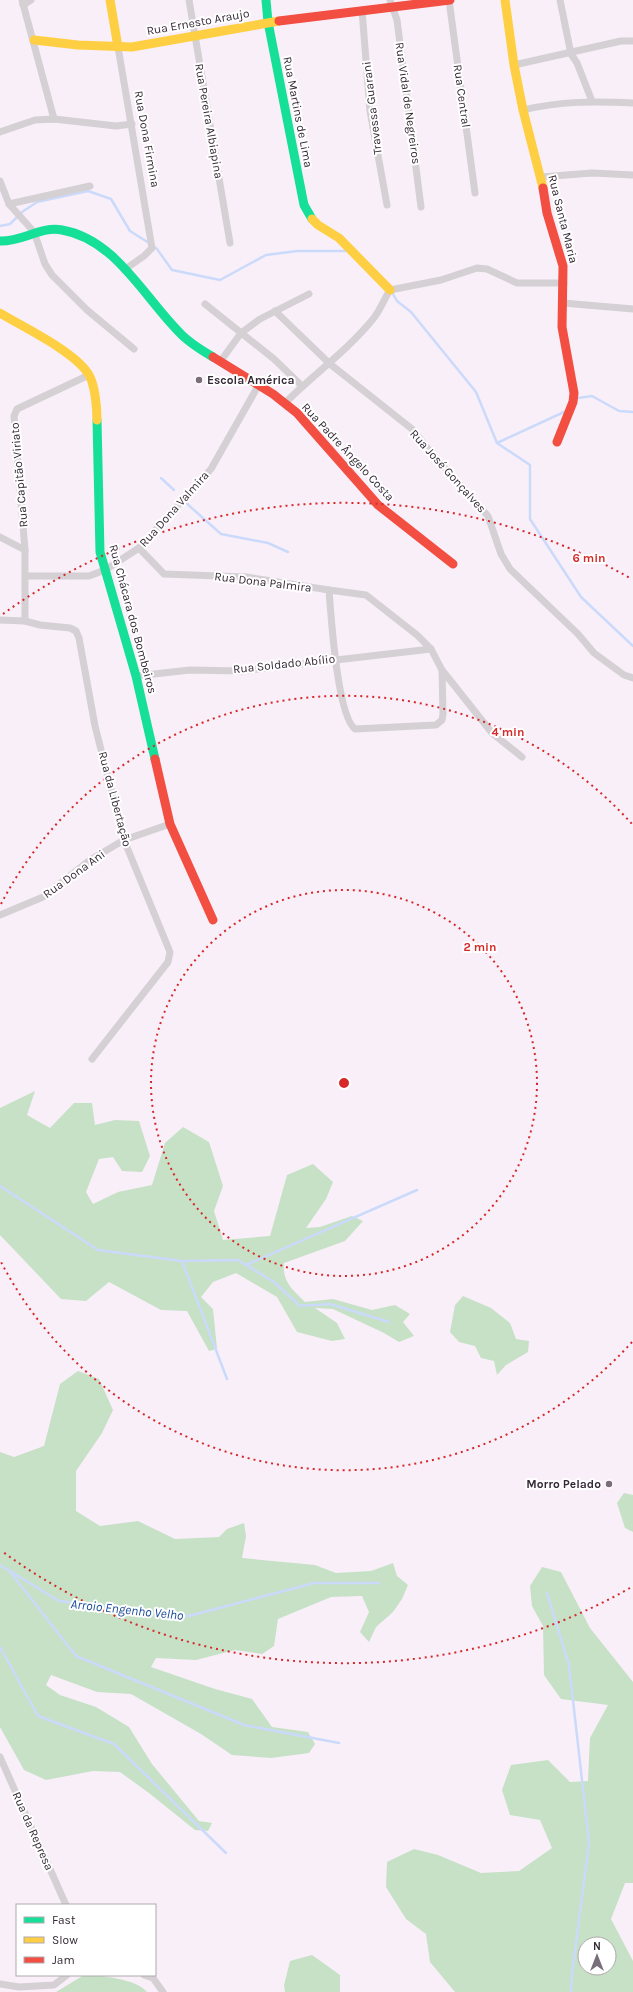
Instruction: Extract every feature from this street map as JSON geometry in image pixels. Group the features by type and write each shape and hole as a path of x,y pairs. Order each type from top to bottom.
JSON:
{"street":[{"path":"31,0 22,3 34,40 54,119"},
{"name":"Rua Dona Firmina","path":"110,0 152,245 144,256 124,270"},
{"name":"Rua Pereira Albiapina","path":"189,0 230,243"},
{"name":"Rua Martins de Lima","path":"266,0 268,22 304,205 318,225 339,238 390,290"},
{"name":"Rua Ernesto Araujo","path":"34,40 132,47 195,34 268,22 362,10 391,3 449,0"},
{"name":"Rua Central","path":"449,0 475,193"},
{"name":"Rua Santa Maria","path":"505,0 514,66 523,110 541,177 547,213 563,266 564,283 562,327 574,393 573,402 557,442"},
{"path":"560,0 572,54 592,101"},
{"name":"Rua Vidal de Negreiros","path":"391,3 397,20 422,207"},
{"name":"Travessa Guarani","path":"362,10 370,111 386,205"},
{"path":"514,66 572,54 621,41 633,41"},
{"path":"523,110 559,103 592,101 633,103"},
{"path":"0,132 35,120 54,119 110,126 132,124"},
{"path":"541,177 592,173 633,175"},
{"path":"0,181 9,204 34,232 45,264 52,275 87,310 134,349"},
{"path":"9,204 90,186"},
{"name":"Rua Padre Ângelo Costa","path":"0,241 14,241 34,232 51,228 61,229 81,236 107,250 181,334 220,362 285,403 320,438 369,496 388,513 453,564"},
{"path":"285,403 302,386 330,364 373,319 390,290 441,280 477,268 487,269 517,283 564,283"},
{"path":"220,362 241,333 260,319 309,294"},
{"path":"205,304 274,359 302,386"},
{"path":"563,304 633,309"},
{"name":"Rua José Gonçalves","path":"275,311 330,364 412,429 432,455 488,516 501,554 510,569 578,634 594,653 624,675 633,678"},
{"name":"Rua Chácara dos Bombeiros","path":"0,313 71,356 88,376 97,408 100,552 136,676 170,824 213,920"},
{"name":"Rua Capitão Viriato","path":"25,621 25,550 14,416 17,409 88,376"},
{"name":"Rua Dona Valmira","path":"26,576 89,576 105,570 139,548 211,469 258,386"},
{"path":"0,537 25,550"},
{"name":"Rua Dona Palmira","path":"139,548 164,574 246,577 366,595 417,635 431,649 442,670 492,733 522,757"},
{"path":"329,590 335,659 344,706 350,725 355,729 436,724 442,720 442,670"},
{"path":"0,620 25,621"},
{"name":"Rua da Libertação","path":"25,621 40,625 70,628 76,631 79,638 95,726 124,840 170,952 168,962 92,1059"},
{"name":"Rua Soldado Abílio","path":"136,676 190,670 241,670 431,649"},
{"name":"Rua Dona Ani","path":"0,915 43,897 90,860 124,840 170,824"},
{"name":"Rua da Represa","path":"0,1757 66,1904"},
{"path":"0,1984 19,1988 54,1984 66,1976"},
{"path":"147,1976 153,1978 163,1992"}],"green space":[{"path":"35,1091 27,1115 50,1128 74,1103 92,1103 95,1125 115,1120 139,1121 150,1156 142,1172 122,1171 113,1157 99,1159 86,1192 93,1204 118,1192 152,1185 165,1143 183,1127 209,1142 223,1186 214,1211 223,1240 270,1236 287,1175 313,1164 333,1182 326,1199 306,1228 320,1227 352,1216 363,1221 345,1241 284,1263 285,1275 289,1285 305,1302 333,1299 372,1310 395,1305 410,1314 403,1322 414,1336 399,1342 384,1333 333,1309 315,1308 337,1323 345,1339 332,1341 297,1332 277,1297 236,1273 213,1282 201,1297 213,1309 217,1349 209,1351 187,1311 161,1310 109,1282 86,1301 61,1299 0,1235 0,1108"},
{"path":"463,1296 491,1308 510,1323 516,1339 529,1341 528,1352 506,1365 497,1375 494,1361 481,1358 475,1346 459,1342 450,1332 455,1305"},
{"path":"78,1371 99,1379 113,1410 102,1433 76,1471 76,1511 100,1526 138,1521 175,1539 219,1537 227,1529 244,1523 246,1536 242,1558 315,1565 336,1573 371,1571 393,1563 397,1576 408,1585 402,1599 393,1612 376,1627 369,1642 360,1632 369,1612 362,1596 331,1597 278,1619 274,1646 262,1654 235,1650 196,1660 156,1658 151,1667 215,1689 252,1699 272,1727 308,1732 315,1744 309,1753 271,1758 232,1755 201,1734 131,1694 97,1692 51,1675 46,1685 60,1695 96,1707 129,1727 152,1764 199,1821 212,1823 208,1831 195,1830 120,1772 93,1771 46,1780 24,1770 0,1727 0,1452 14,1457 44,1446 60,1384"},
{"path":"624,1493 633,1495 633,1532 625,1528 617,1503"},
{"path":"542,1567 561,1572 590,1628 633,1682 633,1883 625,1883 611,1919 633,1961 633,1992 455,1992 430,1962 426,1934 406,1919 386,1887 387,1862 414,1849 438,1855 481,1873 519,1871 552,1848 540,1820 510,1815 502,1790 511,1765 548,1760 570,1782 588,1781 590,1738 608,1705 561,1699 544,1675 543,1626 532,1606 530,1586"},
{"path":"312,1955 340,1975 340,1992 285,1992 284,1985 290,1961"},
{"path":"82,1976 99,1976 127,1981 135,1984 147,1992 56,1992"}],"waterway":[{"path":"0,226 10,224 22,212 37,202 88,191 111,199 130,231 149,243"},
{"path":"153,246 157,249 172,270 220,280 266,255 297,251 347,251"},
{"path":"392,292 397,301 411,312 476,392 497,443 530,465 530,519 581,597 633,646"},
{"path":"578,398 592,396 619,411 633,412"},
{"path":"497,443 564,412"},
{"path":"161,478 174,490"},
{"path":"185,502 221,534 268,543 288,552"},
{"path":"0,1186 98,1250 182,1261 238,1260 274,1282 300,1306 330,1304 389,1322"},
{"path":"246,1265 417,1190"},
{"path":"182,1261 227,1379"},
{"name":"Arroio Engenho Velho","path":"0,1565 59,1601 189,1616 314,1583 379,1583"},
{"path":"11,1573 76,1656 244,1725 339,1743"},
{"path":"547,1593 569,1665 589,1842 571,1992"},
{"path":"0,1647 38,1716 114,1744 226,1853"}],"traffic: fast":[{"path":"266,0 268,22 304,205 312,219"},
{"path":"0,241 8,241 54,229 81,236 98,245 127,271 183,336 195,346 213,357"},
{"path":"97,420 100,552 136,676 155,759"}],"traffic: slow":[{"path":"110,0 118,47"},
{"path":"505,0 514,65 523,110 543,188"},
{"path":"34,40 78,45 132,47 279,21"},
{"path":"312,219 318,225 339,238 390,290"},
{"path":"0,313 61,349 82,366 89,375 93,385 97,420"}],"traffic: jam":[{"path":"279,21 450,0"},
{"path":"543,188 547,213 563,266 562,327 574,393 573,402 557,442"},
{"path":"213,357 273,394 297,413 378,505 453,564"},
{"path":"155,759 170,824 213,920"}],"place":[{"name":"Escola América","path":"199,380"},
{"name":"Morro Pelado","path":"609,1484"}]}
